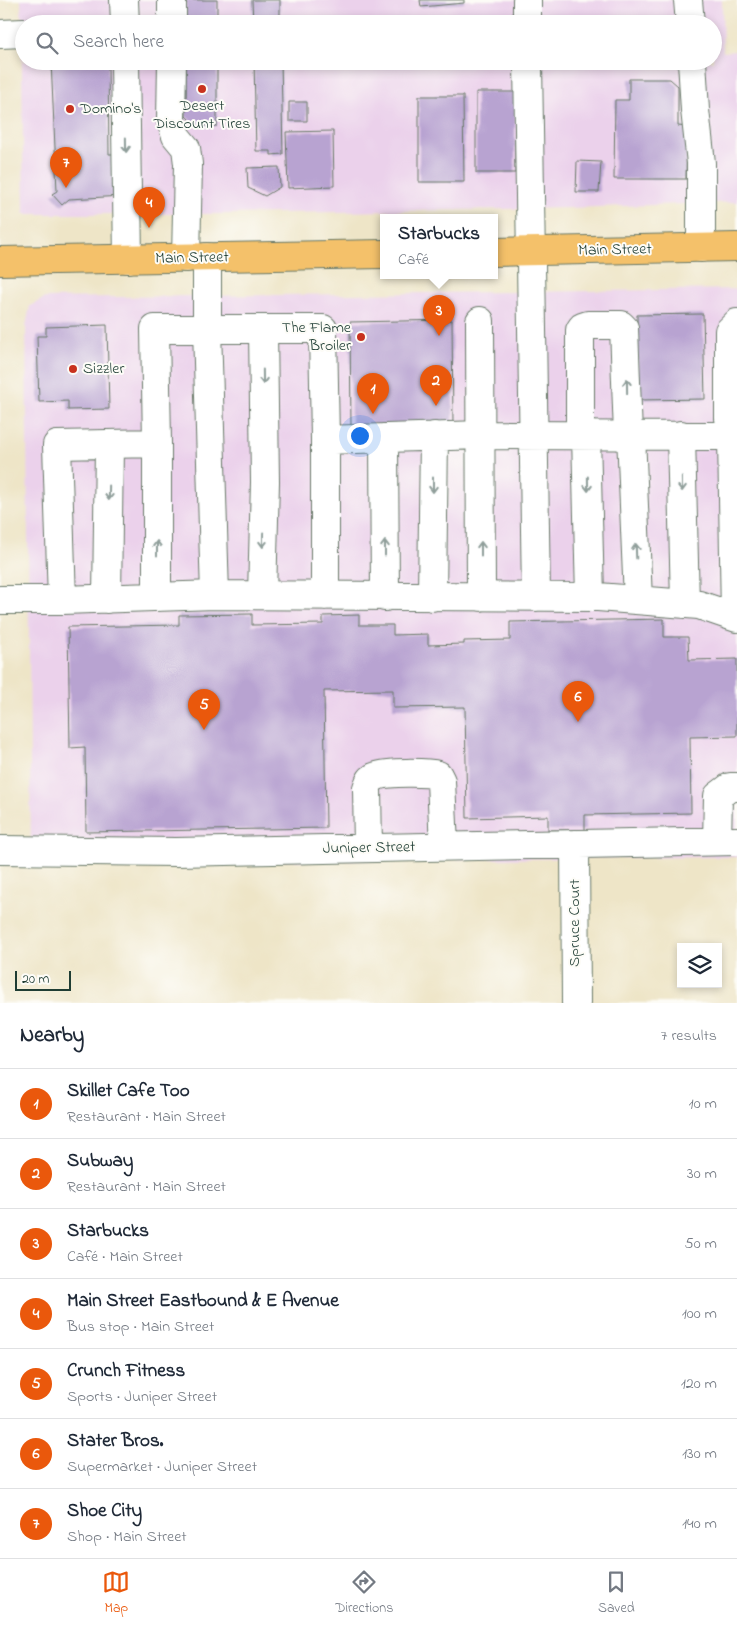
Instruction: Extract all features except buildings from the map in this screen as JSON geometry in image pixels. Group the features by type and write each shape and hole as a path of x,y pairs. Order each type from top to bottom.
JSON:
{"main road":[{"name":"Main Street","path":"498,252 737,247"},
{"name":"Main Street","path":"0,261 380,254"}],"street":[{"path":"124,0 125,15"},
{"path":"172,0 172,15"},
{"path":"527,0 527,15"},
{"path":"688,0 689,15"},
{"path":"0,34 15,34"},
{"path":"125,70 128,259"},
{"path":"172,70 171,121 176,136 186,148 196,257 207,329 215,595"},
{"path":"528,70 536,597"},
{"path":"693,70 701,163 701,248"},
{"path":"480,321 481,597"},
{"path":"0,600 215,595 590,597 699,605 736,617 734,436 729,418 729,331 737,324"},
{"path":"590,597 580,330 588,325 621,325 624,328 638,600"},
{"path":"157,597 155,329 323,329 325,596"},
{"path":"262,596 265,482 263,329"},
{"path":"325,440 481,435 734,436"},
{"path":"682,435 685,604"},
{"path":"432,597 434,436"},
{"path":"384,438 385,597"},
{"path":"62,600 57,445 157,443"},
{"path":"107,599 109,445"},
{"path":"368,848 367,788 370,779 378,775 429,772 438,775 441,781 444,846"},
{"path":"727,841 718,796 730,788 737,788"},
{"name":"Juniper Street","path":"0,850 176,852 727,841"},
{"name":"Spruce Court","path":"575,844 576,1003"}],"shaded area":[{"path":"21,0 722,0 723,52 737,51 737,202 570,208 226,214 24,214 22,70 722,70 722,15 21,15"},
{"path":"737,289 737,857 31,863 26,326 30,306 45,298"}],"place":[{"name":"Desert Discount Tires","path":"202,89"},
{"name":"Domino's","path":"70,109"},
{"name":"Shoe City","path":"66,188"},
{"name":"Main Street Eastbound & E Avenue","path":"149,228"},
{"name":"Starbucks","path":"439,336"},
{"name":"The Flame Broiler","path":"361,337"},
{"name":"Sizzler","path":"73,369"},
{"name":"Subway","path":"436,406"},
{"name":"Skillet Cafe Too","path":"373,414"},
{"name":"Stater Bros.","path":"578,722"},
{"name":"Crunch Fitness","path":"204,730"}]}
